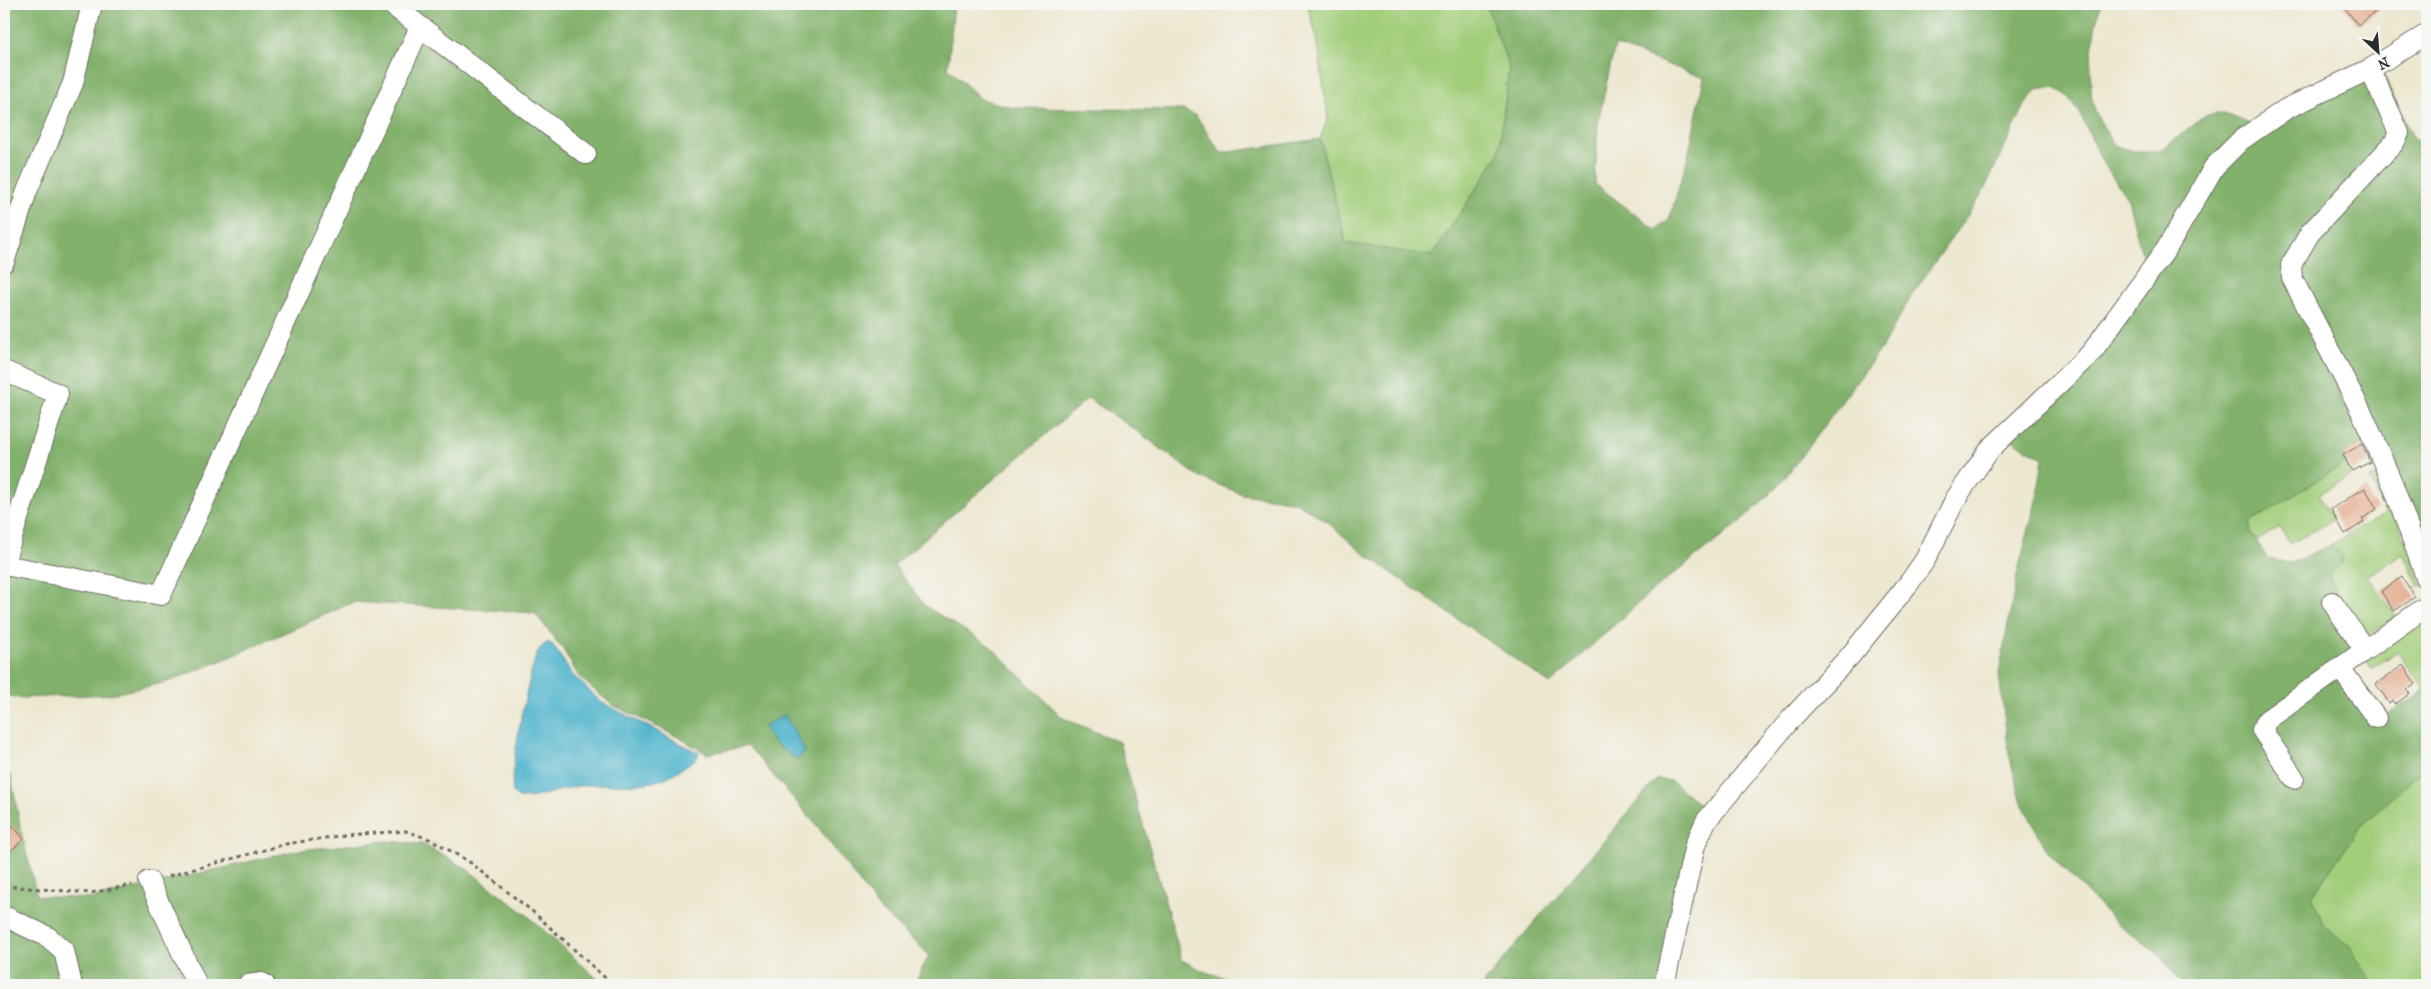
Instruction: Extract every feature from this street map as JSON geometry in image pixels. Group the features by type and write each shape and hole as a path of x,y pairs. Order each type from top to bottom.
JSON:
{"lane":[{"path":"4,262 27,191 73,83 92,4"},
{"path":"391,4 586,154"},
{"path":"4,371 58,394 4,563 161,595 420,26"},
{"path":"1664,985 1695,845 1706,821 1790,720 1850,656 1909,583 1924,560 1956,498 1990,449 2091,353 2167,248 2214,167 2242,140 2286,109 2370,69 2427,34"},
{"path":"2370,69 2399,132 2394,142 2310,234 2291,265 2292,278 2363,415 2393,485 2427,580"},
{"path":"2332,602 2365,650"},
{"path":"2294,778 2262,730 2267,720 2427,606"},
{"path":"2340,668 2376,718"},
{"path":"149,881 197,985"},
{"path":"4,916 48,937 64,951 72,985"},
{"path":"248,985 262,983 265,985"}],"path":[{"path":"4,886 91,893 149,881 286,844 345,835 406,831 432,840 471,863 532,911 613,985"}],"green space":[{"path":"4,4 954,4 948,68 981,99 1013,108 1183,110 1196,116 1221,153 1320,139 1346,243 1432,256 1499,154 1509,67 1486,4 2101,4 2092,51 2092,100 2095,111 2114,145 2140,152 2156,151 2164,148 2195,123 2211,114 2219,113 2231,116 2252,125 2381,71 2412,135 2427,151 2427,527 2424,529 2416,526 2369,448 2251,522 2250,532 2268,559 2290,563 2331,545 2338,551 2343,562 2329,576 2355,645 2342,677 2380,720 2416,696 2427,686 2427,766 2359,828 2312,896 2323,924 2350,947 2374,985 2183,985 2157,952 2117,924 2048,852 2022,803 2009,755 1999,674 2017,575 2038,493 2043,458 2010,439 2149,283 2128,200 2101,159 2080,113 2067,96 2055,87 2036,90 2025,105 1981,196 1912,295 1881,349 1781,483 1742,521 1648,594 1550,684 1362,552 1326,521 1296,502 1242,494 1199,477 1088,398 894,565 925,606 990,646 1063,718 1119,742 1182,960 1205,972 1253,985 915,985 929,955 880,910 818,827 748,746 707,754 680,738 611,704 579,677 564,651 535,613 354,602 223,660 167,682 113,694 21,698 4,695","holes":["1615,45 1704,78 1688,157 1669,220 1656,230 1595,184 1598,122"]},
{"path":"1307,4 1486,4 1509,67 1499,154 1432,256 1346,243 1320,139 1328,118 1317,38"},
{"path":"2345,463 2351,476 2319,494 2333,520 2290,544 2280,527 2257,541 2250,532 2250,522"},
{"path":"2379,476 2423,586 2419,587 2403,554 2368,576 2396,617 2364,638 2337,594 2329,576 2343,562 2338,551 2331,545 2385,513 2370,478"},
{"path":"2427,616 2427,686 2423,688 2398,652 2372,668 2365,659"},
{"path":"2427,766 2427,985 2346,985 2312,896 2359,828"},
{"path":"4,774 11,776 21,831 37,896 90,899 299,850 387,841 422,844 464,867 526,914 604,985 4,985"},
{"path":"1657,779 1671,781 1705,809 1658,985 1483,985 1532,925"}],"water":[{"path":"548,642 553,645 572,674 601,702 699,753 697,758 670,776 660,780 640,784 599,784 571,787 534,797 518,798 513,792 512,782 521,720 535,659 540,649"},
{"path":"785,715 805,751 797,760 773,742 764,726"}],"building":[{"path":"2342,4 2386,4 2358,25"},
{"path":"2362,444 2370,462 2352,471 2343,455"},
{"path":"2365,488 2377,509 2362,519 2364,522 2345,534 2331,509"},
{"path":"2402,577 2415,597 2394,611 2381,591"},
{"path":"2403,665 2416,684 2407,690 2410,694 2395,704 2393,700 2389,703 2376,684"},
{"path":"13,826 24,839 4,857 4,833"}]}
